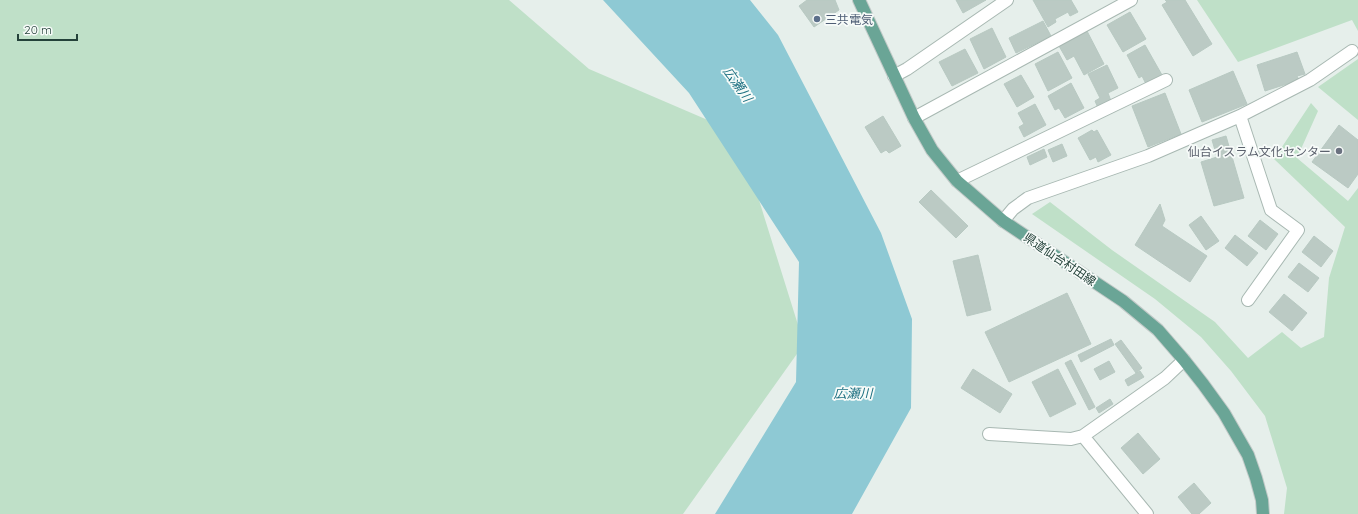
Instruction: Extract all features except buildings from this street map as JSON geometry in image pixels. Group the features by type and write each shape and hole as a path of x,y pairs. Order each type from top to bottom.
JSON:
{"main road":[{"name":"県道仙台村田線","path":"859,0 914,118 932,150 957,181 1003,221 1123,302 1158,330 1184,360 1224,413 1248,455 1262,500 1263,514"}],"street":[{"path":"894,76 907,69 1007,0"},
{"path":"914,118 1131,0"},
{"path":"1003,221 1013,209 1028,198 1148,156 1240,116 1310,80 1352,51"},
{"path":"957,181 1166,80"},
{"path":"1240,116 1270,210 1298,230 1248,300"},
{"path":"989,434 1071,439 1083,436 1165,378 1184,360"},
{"path":"1083,436 1147,514"}],"green space":[{"path":"0,0 509,0 589,69 738,133 804,344 683,514 0,514"},
{"path":"1197,0 1358,0 1358,31 1352,20 1238,62"},
{"path":"1358,59 1358,120 1318,87"},
{"path":"1311,103 1318,111 1297,158 1348,201 1358,188 1358,514 1284,514 1287,488 1265,416 1231,371 1201,337 1155,299 1032,214 1050,202 1112,250 1215,322 1248,358 1282,332 1301,348 1324,337 1329,278 1345,227 1274,159"}],"water":[{"name":"広瀬川","path":"603,0 750,0 778,35 881,233 912,319 911,408 852,514 715,514 796,382 799,262 689,93"}],"place":[{"name":"三共電気","path":"817,19"},
{"name":"仙台イスラム文化センター","path":"1339,151"}]}
